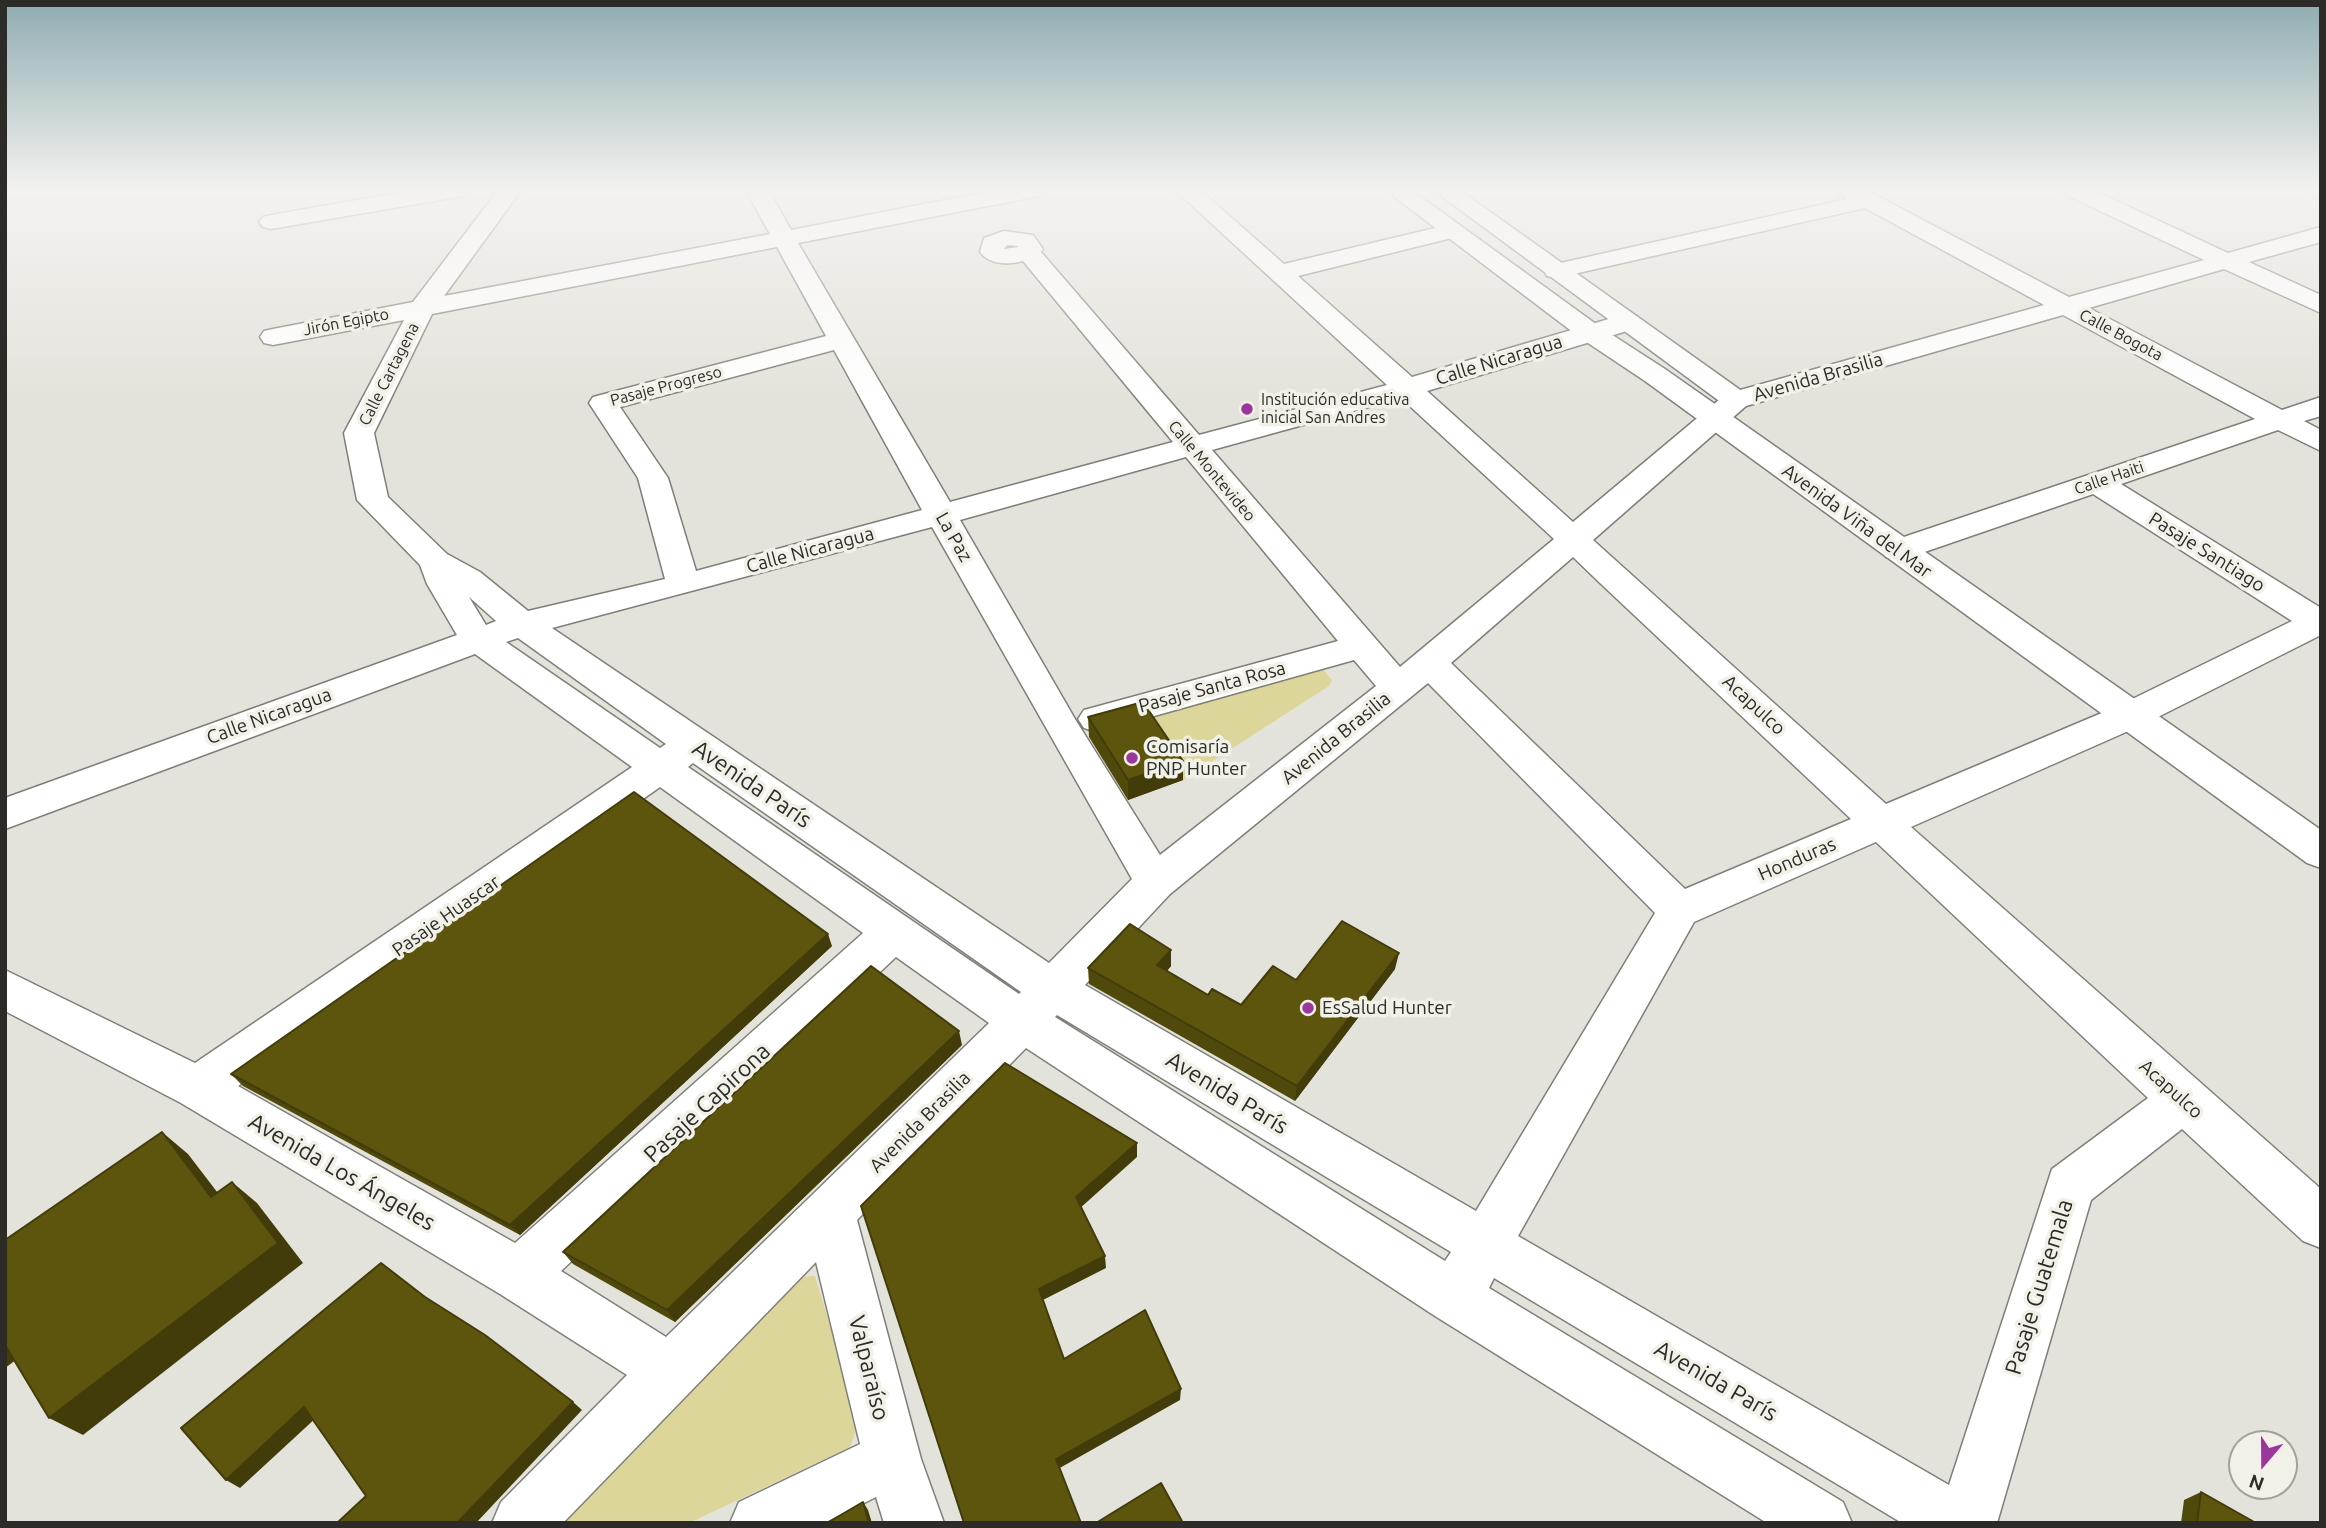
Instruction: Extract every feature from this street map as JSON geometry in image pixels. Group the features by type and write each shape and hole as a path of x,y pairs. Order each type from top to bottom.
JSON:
{"street":[{"name":"Calle Cartagena","path":"458,260 423,307 359,433 373,500 435,561 468,579 522,624"},
{"name":"Jirón Egipto","path":"273,337 667,260"},
{"name":"La Paz","path":"797,260 1062,729 1155,882"},
{"name":"Calle Montevideo","path":"1035,260 1398,689"},
{"name":"Acapulco","path":"1265,260 1574,538 2183,1100 2321,1223"},
{"path":"1280,273 1332,260"},
{"name":"Avenida Viña del Mar","path":"1492,260 1591,333 1683,395 1726,410 1898,550 2321,852"},
{"name":"Avenida Viña del Mar","path":"1542,260 1709,381 1726,410"},
{"path":"1556,271 1598,260"},
{"name":"Calle Bogota","path":"1980,260 2321,442"},
{"name":"Avenida Brasilia","path":"1825,349 2036,290 2175,260"},
{"name":"Avenida Brasilia","path":"522,1523 829,1211 1037,1005 1155,882 1398,689 1726,410 2066,306 2193,260"},
{"path":"2237,260 2321,305"},
{"path":"2242,260 2321,292"},
{"name":"Calle Nicaragua","path":"5,814 522,624 683,585 1406,388 1628,322"},
{"name":"Pasaje Progreso","path":"683,585 653,478 603,403 842,340"},
{"name":"Avenida Brasilia","path":"1683,395 1709,381 1746,370"},
{"name":"Calle Haiti","path":"1898,550 2321,406"},
{"name":"Pasaje Santiago","path":"2096,482 2319,621"},
{"name":"Calle Cartagena","path":"435,561 444,584 477,639"},
{"name":"Honduras","path":"1679,909 2129,716 2319,621"},
{"name":"Avenida París","path":"522,624 677,756 895,931 1483,1245 1958,1523"},
{"name":"Avenida París","path":"477,639 677,756 1454,1297 1822,1523"},
{"name":"Pasaje Santa Rosa","path":"1062,729 1361,646"},
{"path":"1429,663 1679,909 1454,1297"},
{"name":"Pasaje Huascar","path":"198,1088 677,756"},
{"name":"Pasaje Capirona","path":"519,1275 895,931"},
{"name":"Avenida Los Ángeles","path":"5,989 198,1088 519,1275 670,1371"},
{"name":"Pasaje Guatemala","path":"1967,1523 2070,1186 2183,1100"},
{"name":"Valparaíso","path":"829,1211 892,1459 914,1523"},
{"path":"760,1523 892,1459"}],"shaded area":[{"path":"1313,657 1332,680 1329,686 1183,780 1141,718"},
{"path":"815,1276 859,1422 850,1447 689,1523 561,1523 802,1277"}],"building":[{"path":"1143,702 1183,761 1128,780 1088,717"},
{"path":"634,792 828,934 510,1225 231,1074"},
{"path":"1342,921 1399,953 1297,1086 1088,968 1130,924 1171,950 1157,965 1208,995 1212,989 1241,1005 1273,966 1296,980"},
{"path":"871,966 959,1031 667,1310 563,1252"},
{"path":"1005,1063 1137,1143 1076,1197 1105,1256 1039,1289 1064,1359 1145,1310 1181,1389 1056,1459 1081,1523 964,1523 861,1206"},
{"path":"162,1132 211,1197 232,1182 278,1243 49,1418 5,1345 5,1240"},
{"path":"381,1263 425,1297 485,1335 573,1402 457,1523 337,1523 366,1496 304,1407 226,1480 181,1428"},
{"path":"1161,1483 1183,1523 1096,1523"},
{"path":"2201,1492 2256,1523 2197,1523"},
{"path":"863,1502 869,1523 827,1523"}],"place":[{"name":"Institución educativa inicial San Andres","path":"1247,409"},
{"name":"Comisaría PNP Hunter","path":"1132,758"},
{"name":"EsSalud Hunter","path":"1308,1008"}]}
